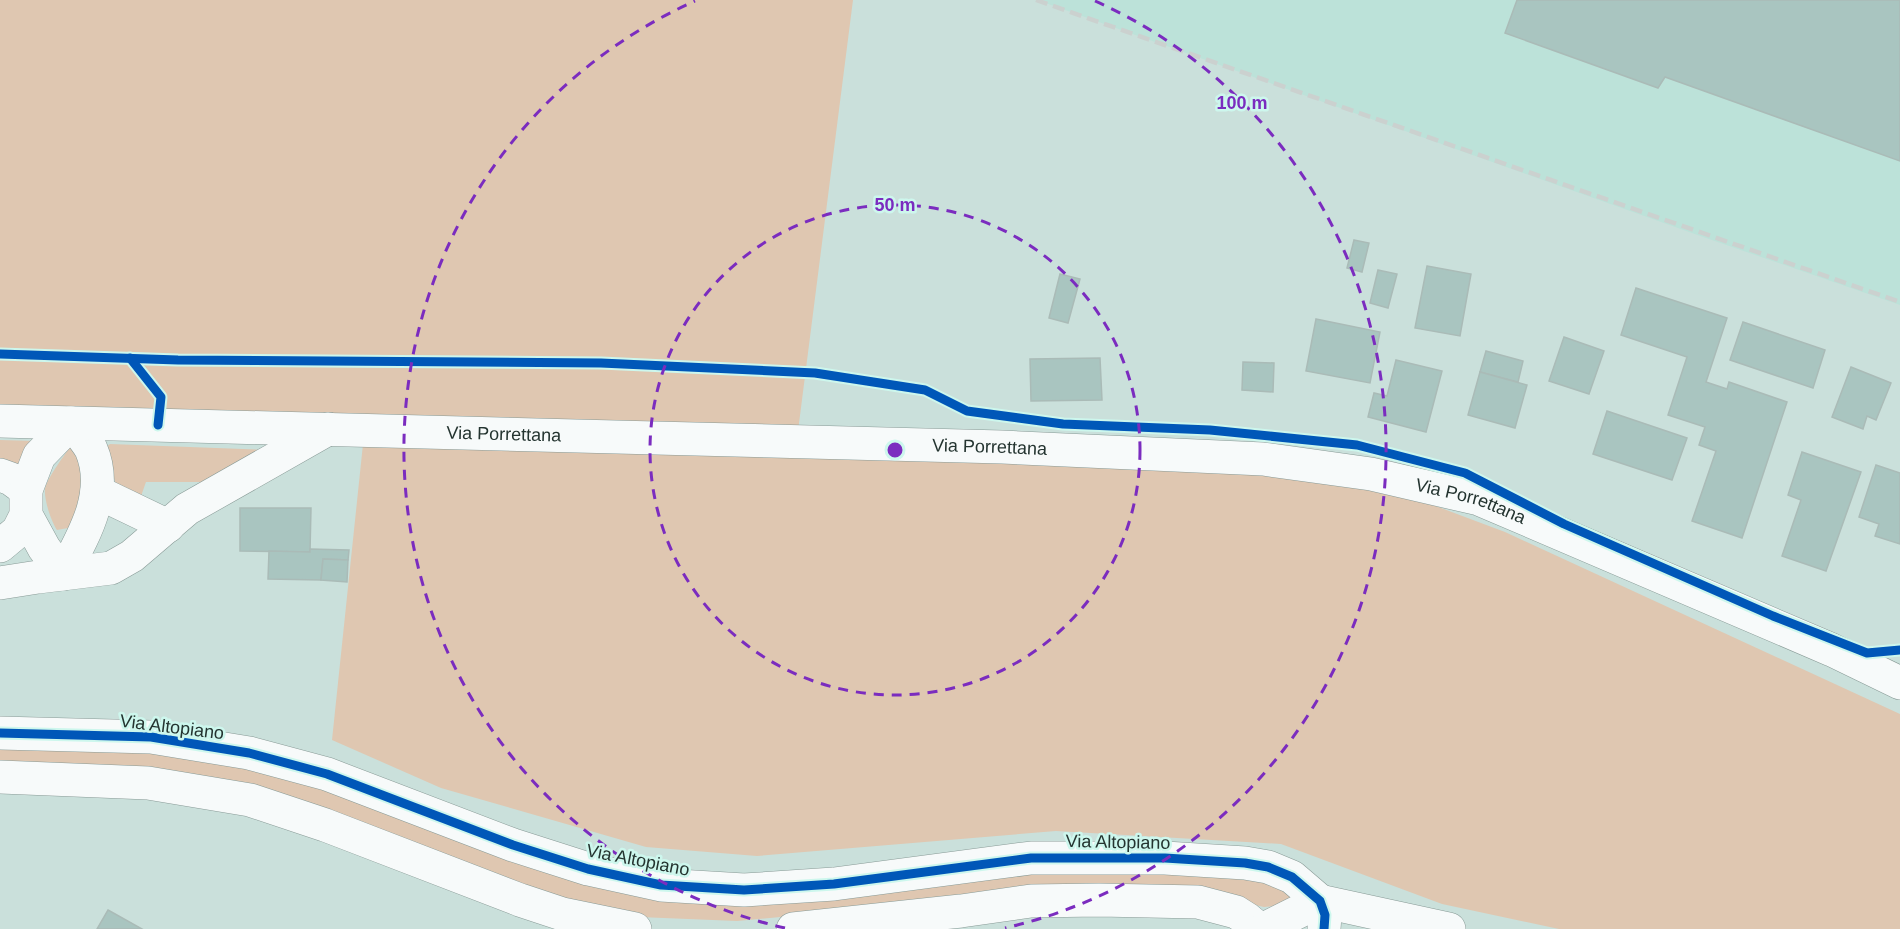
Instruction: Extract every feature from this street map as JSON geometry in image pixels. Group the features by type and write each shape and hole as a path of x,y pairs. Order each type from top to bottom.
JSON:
{"street":[{"name":"Via Porrettana","path":"0,421 1002,447 1263,459 1371,474 1479,499 1832,650 1900,683"},
{"path":"0,546 18,531 17,493 39,456 71,423 90,449 95,465 97,492 94,510 83,538 63,574"},
{"path":"0,584 111,568 132,556 187,509 328,429"},
{"path":"97,492 168,526"},
{"path":"17,493 44,548 63,574"},
{"name":"Via Altopiano","path":"0,733 151,737 249,753 327,774 513,845 588,869 661,885 744,890 834,884 1031,858 1165,858 1245,863 1268,867 1292,877 1322,915 1449,929"},
{"path":"0,777 148,783 250,800 325,825 520,900 562,914 635,929"},
{"path":"793,929 1031,901 1099,900 1198,902 1236,912 1259,929"},
{"path":"1264,929 1322,915"}],"shaded area":[{"path":"0,0 853,0 797,439 1313,460 1505,532 1900,714 1900,929 1559,929 1442,904 1281,844 1056,831 757,856 646,847 441,788 332,740 365,425 0,410"},
{"path":"1037,0 1900,0 1900,305 1706,238"},
{"path":"0,440 36,441 18,469 0,462"},
{"path":"73,443 84,458 82,507 68,528 57,530 48,510 45,489 53,472"},
{"path":"110,444 270,450 210,482 146,482 140,499 116,485 105,448"},
{"path":"0,744 152,751 300,778 609,884 910,885 1154,864 1260,880 1293,896 1285,905 1264,907 1187,890 1089,883 737,921 639,917 556,898 406,844 0,763"}],"building":[{"path":"1517,0 1900,0 1900,161 1665,77 1658,88 1505,33"},
{"path":"1354,240 1369,243 1362,272 1347,268"},
{"path":"1427,266 1471,274 1460,336 1415,328"},
{"path":"1378,270 1397,274 1388,308 1370,303"},
{"path":"1060,274 1080,279 1068,323 1049,318"},
{"path":"1636,288 1727,318 1706,382 1727,389 1729,382 1787,402 1742,538 1692,521 1716,451 1699,445 1705,427 1668,415 1687,357 1621,335"},
{"path":"1316,319 1380,332 1370,383 1306,371"},
{"path":"1743,322 1825,350 1813,388 1730,360"},
{"path":"1564,337 1604,351 1589,394 1549,381"},
{"path":"1486,351 1523,361 1518,382 1480,372"},
{"path":"1100,358 1102,400 1031,401 1030,359"},
{"path":"1396,360 1442,371 1426,432 1368,417 1374,393 1387,396"},
{"path":"1243,362 1274,363 1273,392 1242,390"},
{"path":"1851,367 1891,383 1876,420 1867,416 1863,429 1832,417"},
{"path":"1480,372 1527,385 1515,428 1468,415"},
{"path":"1607,411 1687,438 1672,480 1593,454"},
{"path":"1802,452 1861,472 1826,571 1782,556 1801,500 1788,495"},
{"path":"1876,465 1900,473 1900,544 1875,536 1879,524 1859,517"},
{"path":"240,508 311,508 310,552 240,551"},
{"path":"310,549 349,550 348,560 323,559 321,580 268,579 269,551 310,552"},
{"path":"323,559 348,560 347,582 321,580"},
{"path":"108,910 142,929 97,929"}],"railway":[{"path":"1036,0 1900,302"}],"cycle path":[{"path":"0,354 178,360 601,363 815,373 925,390 967,411 1063,424 1210,430 1357,445 1465,473 1564,524 1773,616 1867,653 1900,650"},
{"path":"130,358 161,397 158,425"},
{"path":"0,733 151,737 249,753 327,774 513,845 588,869 661,885 744,890 834,884 1031,858 1165,858 1245,863 1268,867 1292,877 1320,901 1325,915 1324,929"}]}
